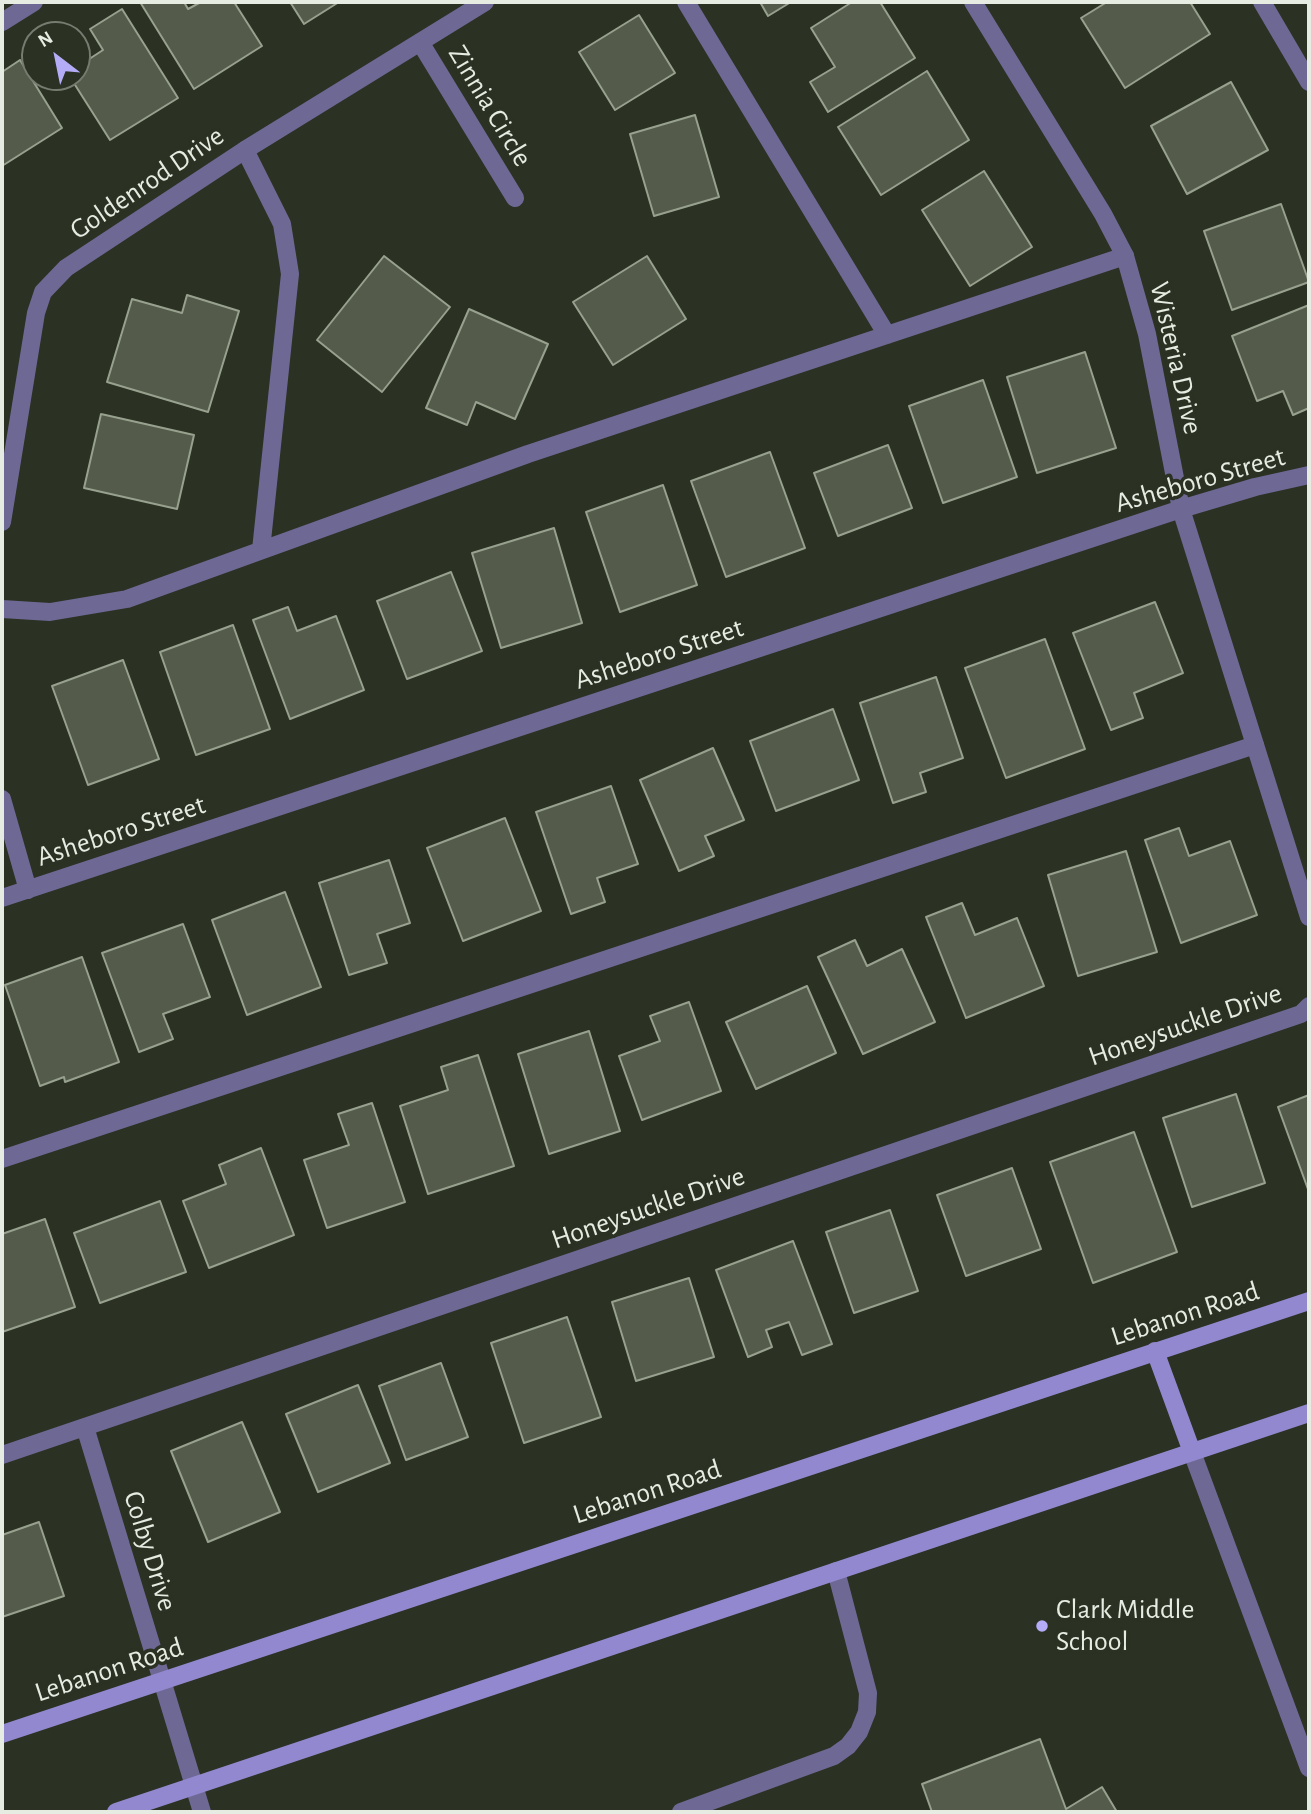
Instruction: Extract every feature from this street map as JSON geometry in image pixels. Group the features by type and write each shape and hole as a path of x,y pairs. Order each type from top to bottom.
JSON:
{"main road":[{"name":"Lebanon Road","path":"2,1734 1309,1301"},
{"path":"1155,1351 1192,1452"},
{"path":"116,1812 1309,1413"}],"street":[{"path":"2,22 34,2"},
{"name":"Goldenrod Drive","path":"2,522 36,313 43,292 66,268 245,150 485,2"},
{"path":"686,2 887,335"},
{"name":"Wisteria Drive","path":"973,2 1103,214 1125,256 1147,334 1181,509 1309,917"},
{"path":"1262,2 1309,82"},
{"name":"Zinnia Circle","path":"420,42 515,198"},
{"path":"245,150 282,224 290,274 261,550"},
{"path":"2,609 50,612 127,599 528,454 1125,256"},
{"name":"Asheboro Street","path":"2,898 1181,509 1255,487 1309,475"},
{"path":"2,1159 1255,745"},
{"path":"2,799 28,890"},
{"name":"Honeysuckle Drive","path":"2,1455 1275,1023 1301,1014 1309,1006"},
{"name":"Colby Drive","path":"85,1427 202,1812"},
{"path":"1192,1452 1309,1768"},
{"path":"681,1812 834,1756 859,1732 867,1712 868,1693 835,1571"}],"building":[{"path":"140,2 184,2 188,9 201,2 234,2 262,46 194,89"},
{"path":"290,2 339,2 304,24"},
{"path":"760,2 791,2 768,16"},
{"path":"852,2 880,2 915,58 828,112 810,82 835,67 811,28"},
{"path":"1107,2 1190,2 1210,34 1125,88 1081,18"},
{"path":"122,9 178,98 110,140 79,91 91,91 91,58 103,50 91,28"},
{"path":"639,15 675,73 615,110 579,52"},
{"path":"20,60 21,91 39,91 62,128 2,166 2,72"},
{"path":"927,71 969,140 881,195 838,127"},
{"path":"1231,82 1268,150 1187,194 1151,126"},
{"path":"695,115 719,197 654,216 630,134"},
{"path":"984,171 1032,247 970,286 922,210"},
{"path":"1281,204 1309,282 1232,310 1204,231"},
{"path":"384,256 450,307 382,392 317,340"},
{"path":"647,256 686,319 613,365 573,302"},
{"path":"187,295 239,311 208,412 107,382 132,299 182,313"},
{"path":"1309,305 1309,408 1293,415 1283,391 1257,401 1232,336"},
{"path":"469,309 548,344 515,419 476,402 467,425 426,408"},
{"path":"1085,352 1116,448 1037,473 1007,377"},
{"path":"983,380 1017,477 943,503 909,406"},
{"path":"101,414 194,435 177,509 84,488"},
{"path":"888,445 912,508 838,536 814,473"},
{"path":"770,452 805,548 726,577 691,481"},
{"path":"663,485 697,585 620,612 586,512"},
{"path":"554,528 582,623 501,648 472,553"},
{"path":"451,572 482,651 407,679 377,601"},
{"path":"1155,602 1183,673 1134,693 1143,718 1111,730 1073,633"},
{"path":"288,607 297,631 336,616 364,690 290,719 253,620"},
{"path":"233,625 270,729 196,755 160,652"},
{"path":"1045,639 1085,749 1006,778 965,668"},
{"path":"123,660 159,759 88,785 52,686"},
{"path":"936,677 963,758 920,773 926,792 893,803 860,703"},
{"path":"833,709 859,780 776,811 750,741"},
{"path":"713,748 744,820 705,836 714,856 679,871 640,780"},
{"path":"611,786 638,864 597,878 605,902 571,914 536,812"},
{"path":"505,818 541,911 463,941 427,848"},
{"path":"1179,828 1189,856 1230,841 1257,915 1181,943 1145,840"},
{"path":"1126,851 1157,952 1078,976 1048,875"},
{"path":"389,860 410,923 377,934 387,963 349,975 319,883"},
{"path":"285,892 321,987 247,1015 212,920"},
{"path":"962,903 975,935 1017,918 1044,986 966,1018 926,917"},
{"path":"183,924 210,997 163,1014 173,1039 139,1052 102,953"},
{"path":"855,940 867,966 902,949 935,1022 863,1054 818,957"},
{"path":"82,957 119,1062 65,1082 64,1077 40,1086 5,985"},
{"path":"807,986 836,1053 756,1089 726,1022"},
{"path":"689,1002 721,1091 642,1120 619,1056 660,1041 650,1016"},
{"path":"589,1031 620,1131 549,1154 518,1054"},
{"path":"478,1055 514,1166 428,1194 400,1106 448,1090 441,1067"},
{"path":"1236,1094 1265,1183 1192,1207 1163,1118"},
{"path":"1309,1095 1309,1192 1278,1107"},
{"path":"372,1103 405,1202 327,1228 304,1160 349,1145 338,1114"},
{"path":"1134,1132 1177,1252 1093,1283 1050,1162"},
{"path":"261,1148 294,1235 209,1268 183,1201 226,1184 219,1165"},
{"path":"1012,1168 1041,1249 966,1276 937,1195"},
{"path":"160,1201 186,1272 100,1303 74,1233"},
{"path":"890,1210 918,1291 854,1313 826,1232"},
{"path":"45,1219 75,1307 2,1332 2,1234"},
{"path":"793,1241 832,1344 802,1355 789,1322 766,1330 772,1347 748,1357 716,1270"},
{"path":"689,1278 714,1357 636,1381 612,1302"},
{"path":"567,1317 601,1417 524,1443 491,1343"},
{"path":"441,1363 468,1437 406,1460 379,1386"},
{"path":"358,1385 390,1463 318,1492 286,1414"},
{"path":"242,1422 280,1512 208,1542 171,1451"},
{"path":"39,1522 64,1596 2,1617 2,1535"},
{"path":"1040,1739 1066,1809 1102,1787 1117,1812 932,1812 922,1784"}],"place":[{"name":"Clark Middle School","path":"1042,1626"}]}
